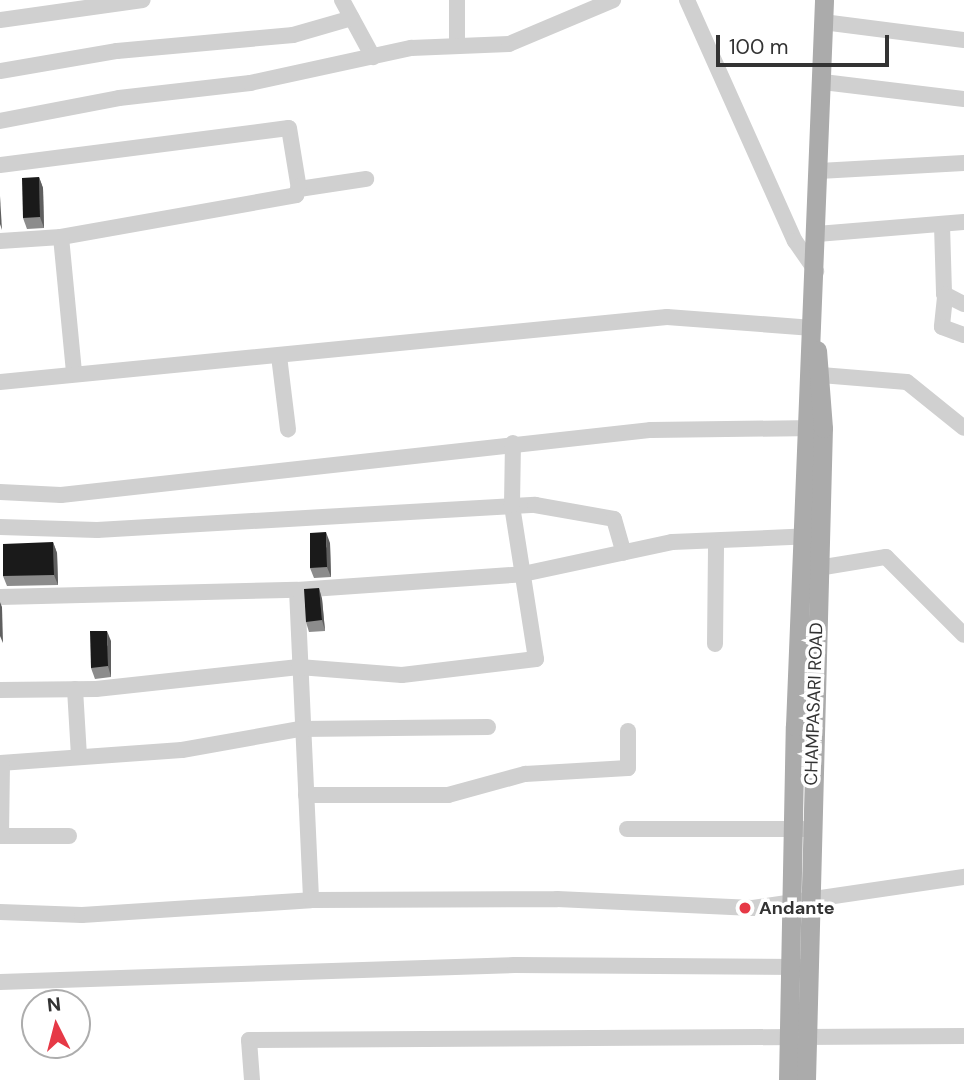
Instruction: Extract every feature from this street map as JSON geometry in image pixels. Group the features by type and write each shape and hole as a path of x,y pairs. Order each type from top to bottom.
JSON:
{"main road":[{"name":"CHAMPASARI ROAD","path":"788,1080 798,1041 804,903 802,829 814,428 813,328 824,0"},
{"name":"CHAMPASARI ROAD","path":"813,328 821,375 814,428"},
{"name":"CHAMPASARI ROAD","path":"802,829 818,568 811,536"},
{"name":"CHAMPASARI ROAD","path":"798,1041 806,1080"}],"street":[{"path":"0,20 143,0"},
{"path":"342,0 373,57"},
{"path":"457,0 457,43"},
{"path":"0,121 457,43 509,44 613,0"},
{"path":"687,0 795,241 816,271"},
{"path":"0,71 117,51 293,35 352,19"},
{"path":"823,22 964,40"},
{"path":"823,82 964,99"},
{"path":"0,166 289,128 299,186 296,195 61,237 0,241"},
{"path":"819,171 964,163"},
{"path":"299,186 366,179"},
{"path":"817,234 964,222"},
{"path":"942,225 945,297 942,327 964,335"},
{"path":"61,237 74,372"},
{"path":"945,297 964,304"},
{"path":"0,382 74,372 279,356 667,317 813,328"},
{"path":"279,356 288,429"},
{"path":"821,375 907,382 964,428"},
{"path":"0,492 61,495 513,443 651,430 814,428"},
{"path":"0,690 75,689 299,667 402,675 536,659 512,505 513,443"},
{"path":"0,527 97,530 512,505 614,519 624,553"},
{"path":"0,597 297,590 523,574 672,542 716,544 811,536"},
{"path":"715,644 716,544"},
{"path":"818,568 886,557 964,635"},
{"path":"297,590 300,729 311,900"},
{"path":"75,689 79,758"},
{"path":"69,836 1,836 1,763 182,750 300,729 488,727"},
{"path":"306,795 448,795 525,774 628,768 628,731"},
{"path":"627,828 802,829"},
{"path":"0,912 82,915 311,900 804,903 964,877"},
{"path":"0,982 515,965 801,967"},
{"path":"252,1080 249,1040 798,1041 964,1036"}],"building":[{"path":"39,177 40,217 23,218 22,178"},
{"path":"326,532 327,567 310,568 310,533"},
{"path":"53,542 54,575 3,576 3,544"},
{"path":"319,588 322,620 306,622 304,589"},
{"path":"90,631 107,631 108,666 91,668"}],"place":[{"name":"Andante","path":"745,908"}]}
